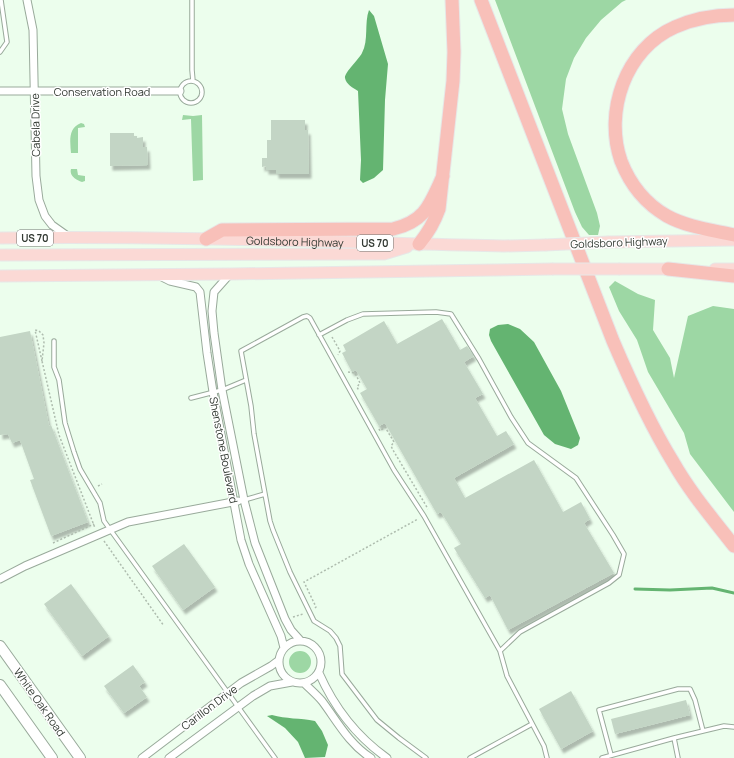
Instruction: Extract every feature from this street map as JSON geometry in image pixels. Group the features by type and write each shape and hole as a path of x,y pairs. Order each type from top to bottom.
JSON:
{"highway":[{"path":"419,244 434,224 439,209 453,81 454,52 452,0"},
{"path":"481,0 594,292 634,390 673,463 703,507 734,546"},
{"path":"734,15 708,18 675,27 660,36 648,46 638,58 622,84 615,110 615,138 624,168 640,193 650,203 667,216 691,226 734,235"},
{"path":"206,239 222,230 393,229 404,226 424,214 443,176"},
{"path":"668,270 734,276"}],"main road":[{"name":"Goldsboro Highway","path":"0,238 70,237 206,239 504,246 609,242 734,240"},
{"path":"0,255 384,254 419,244"},
{"path":"0,276 552,269 734,269"},
{"name":"White Oak Road","path":"0,646 80,758"},
{"name":"White Oak Road","path":"0,685 52,758"}],"street":[{"name":"Cabela Drive","path":"27,0 33,30 36,176 39,200 45,216 52,225 70,237"},
{"name":"Conservation Road","path":"0,91 180,91"},
{"name":"Shenstone Boulevard","path":"156,274 170,281 196,288 200,292 212,392 241,540 249,564 276,624 284,648"},
{"name":"Shenstone Boulevard","path":"230,274 214,292 212,311 222,390 244,500 258,555 285,620 300,640"},
{"path":"0,579 25,566 128,522 244,500"},
{"path":"300,640 312,644 319,651 322,663 319,673 311,681 304,684 292,682 282,674 279,667 280,654 284,648 291,643 300,640"},
{"name":"Carillon Drive","path":"142,758 241,683 279,660"},
{"path":"319,673 328,692 351,727 361,738 387,758"},
{"name":"Carillon Drive","path":"169,758 253,696 270,686 292,682"},
{"path":"304,684 321,700 361,752 371,758"}],"lane":[{"path":"0,52 7,42 2,0"},
{"path":"192,0 193,81"},
{"path":"189,80 193,81 197,82 202,88 202,95 197,101 190,103 181,98 180,91 183,84 189,80"},
{"path":"319,334 363,314 436,312 451,314 528,443 576,478 624,554 619,575 609,583 520,632 500,651"},
{"path":"426,758 377,720 342,674 340,646 330,631 314,620 290,572 273,530 265,494 241,351 303,317 307,316 310,318 394,470 424,516 500,651 507,676 544,746 547,758"},
{"path":"54,340 54,368 58,380 65,423 80,469 100,503 104,520 275,758"},
{"path":"191,398 222,390 246,380"},
{"path":"244,500 265,494"},
{"path":"611,756 599,710 678,689 690,689 695,700 703,731"},
{"path":"470,758 532,724"},
{"path":"602,758 724,726 734,727"},
{"path":"674,738 678,758"}],"path":[{"path":"332,337 340,350 338,355"},
{"path":"345,367 349,373 355,373 360,383 357,387 360,394"},
{"path":"289,618 316,607 304,582 430,513 393,450 391,446 394,442 385,427 380,431 377,424"},
{"path":"53,543 94,524"}],"shaded area":[{"path":"495,0 626,0 601,20 586,38 574,58 566,79 562,109 568,134 597,213 600,226 598,235 589,235 582,227 575,212"},
{"path":"369,10 374,16 388,64 385,100 383,170 374,178 363,183 360,180 361,160 358,91 348,84 345,76 364,48"},
{"path":"183,115 202,115 203,180 193,181 191,119 182,120"},
{"path":"81,123 84,124 85,127 78,128 78,153 71,153 70,140 72,132 77,125"},
{"path":"71,169 77,169 78,175 85,176 85,181 82,182 77,180 71,174"},
{"path":"615,281 638,294 655,300 653,330 670,358 674,378 688,316 713,306 734,309 734,512 690,454 684,433 648,372 637,340 619,311 609,287"},
{"path":"508,324 520,329 534,342 561,391 580,438 578,445 571,449 555,444 544,435 491,341 489,335 490,329 498,325"},
{"path":"300,651 308,654 311,662 308,670 300,673 292,670 289,662 292,654"},
{"path":"272,715 315,721 322,731 328,745 325,757 305,758 298,742 285,728 267,716"}],"building":[{"path":"271,120 305,120 305,130 308,130 309,174 276,174 276,170 266,170 266,166 262,167 262,158 267,158 267,140 271,140"},
{"path":"110,133 134,133 134,136 137,136 137,138 143,137 143,147 147,147 148,165 110,166"},
{"path":"442,319 460,350 467,346 474,356 464,362 483,394 475,398 497,436 506,431 514,444 454,478 465,498 534,460 563,512 581,502 590,519 584,523 614,573 508,630 490,595 485,598 454,548 461,544 441,512 437,514 385,423 379,426 360,393 367,389 356,370 352,372 342,353 346,351 343,345 384,321 397,344"},
{"path":"30,331 49,426 51,425 88,522 51,536 30,480 34,479 20,440 12,443 8,434 0,435 0,337"},
{"path":"184,544 215,587 183,610 152,566"},
{"path":"71,584 109,636 82,656 44,604"},
{"path":"133,665 145,682 139,686 147,697 124,713 104,686"},
{"path":"571,691 593,731 561,749 539,709"},
{"path":"686,700 690,715 615,734 611,719"}],"waterway":[{"path":"635,589 670,590 712,588 734,593"}]}
